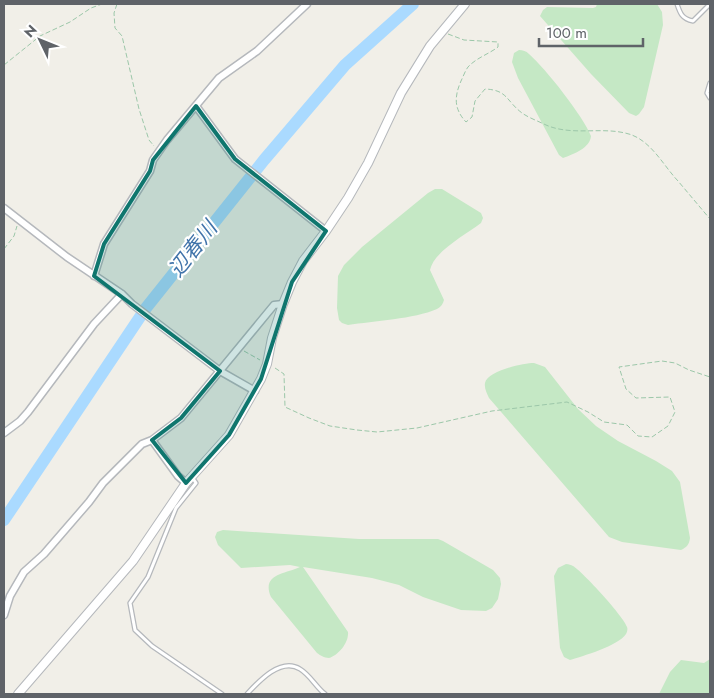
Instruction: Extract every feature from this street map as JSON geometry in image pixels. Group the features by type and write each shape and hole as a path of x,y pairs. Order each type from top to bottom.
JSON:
{"street":[{"path":"94,276 104,244 150,171 153,160 158,152 219,78 256,51 307,4"},
{"path":"18,694 133,561 189,480 229,435 255,391 268,364 272,338 283,304 303,261 348,198 368,163 401,94 430,46 465,4"},
{"path":"196,106 235,159 326,231"},
{"path":"4,208 94,276 122,294 132,304 220,371 255,391"},
{"path":"4,433 20,421 28,412 94,324 122,294"},
{"path":"4,615 7,594 24,572 44,554 89,502 103,483 142,444 152,440 181,418 274,305 283,304"},
{"path":"152,440 178,476 189,480"}],"lane":[{"path":"677,4 680,15 687,20 693,21 710,4"},
{"path":"710,83 707,93 710,98"},
{"path":"189,480 196,483 176,508 148,577 130,603 135,630 152,646 222,694"},
{"path":"247,694 276,669 289,665 300,669 325,694"}],"path":[{"path":"4,65 40,36 102,4"},
{"path":"117,4 114,13 115,28 122,36 148,140 158,152"},
{"path":"444,27 449,36 464,40 498,42 498,47 467,68 458,88 455,103 459,114 466,122 472,117 475,101 485,89 496,89 524,115 549,126 573,131 625,133 646,143 710,218"},
{"path":"4,249 14,236 19,220"},
{"path":"239,348 284,374 285,407 330,426 377,432 417,428 492,411 567,402 604,422 627,425 638,436 652,437 668,426 675,412 670,397 636,398 626,389 619,367 662,361 675,363 710,377"}],"highlighted area":[{"path":"196,106 235,159 326,231 292,282 261,379 229,435 186,483 152,440 181,418 220,371 94,276 104,244 150,171 153,160"}],"green space":[{"path":"597,4 657,4 662,12 663,25 644,107 636,116 629,113 591,74 540,16 547,7 593,8"},
{"path":"519,50 527,52 545,70 587,127 591,136 590,140 581,150 563,158 559,155 518,78 512,62 514,53"},
{"path":"435,189 442,189 481,213 483,218 481,223 444,250 433,263 430,270 444,300 442,305 428,312 406,317 348,325 342,323 339,320 337,308 338,276 344,265 362,247"},
{"path":"534,363 545,367 578,409 596,426 618,441 672,471 680,482 690,538 686,547 681,550 622,542 609,537 489,398 485,389 485,383 492,375 514,366"},
{"path":"223,530 359,539 438,539 493,570 500,578 501,584 498,599 492,608 486,611 461,610 423,597 399,585 372,578 303,567 348,632 347,640 340,651 329,658 325,658 317,653 271,597 269,584 272,579 300,567 290,565 241,568 218,545 215,537 217,532"},
{"path":"566,564 578,570 594,585 619,614 627,629 626,634 616,643 570,660 564,657 560,648 554,576 558,568"},
{"path":"710,659 710,694 659,694 670,672 681,660 704,663"}],"waterway":[{"name":"辺春川","path":"4,520 146,308 264,160 345,65 413,4"}]}
